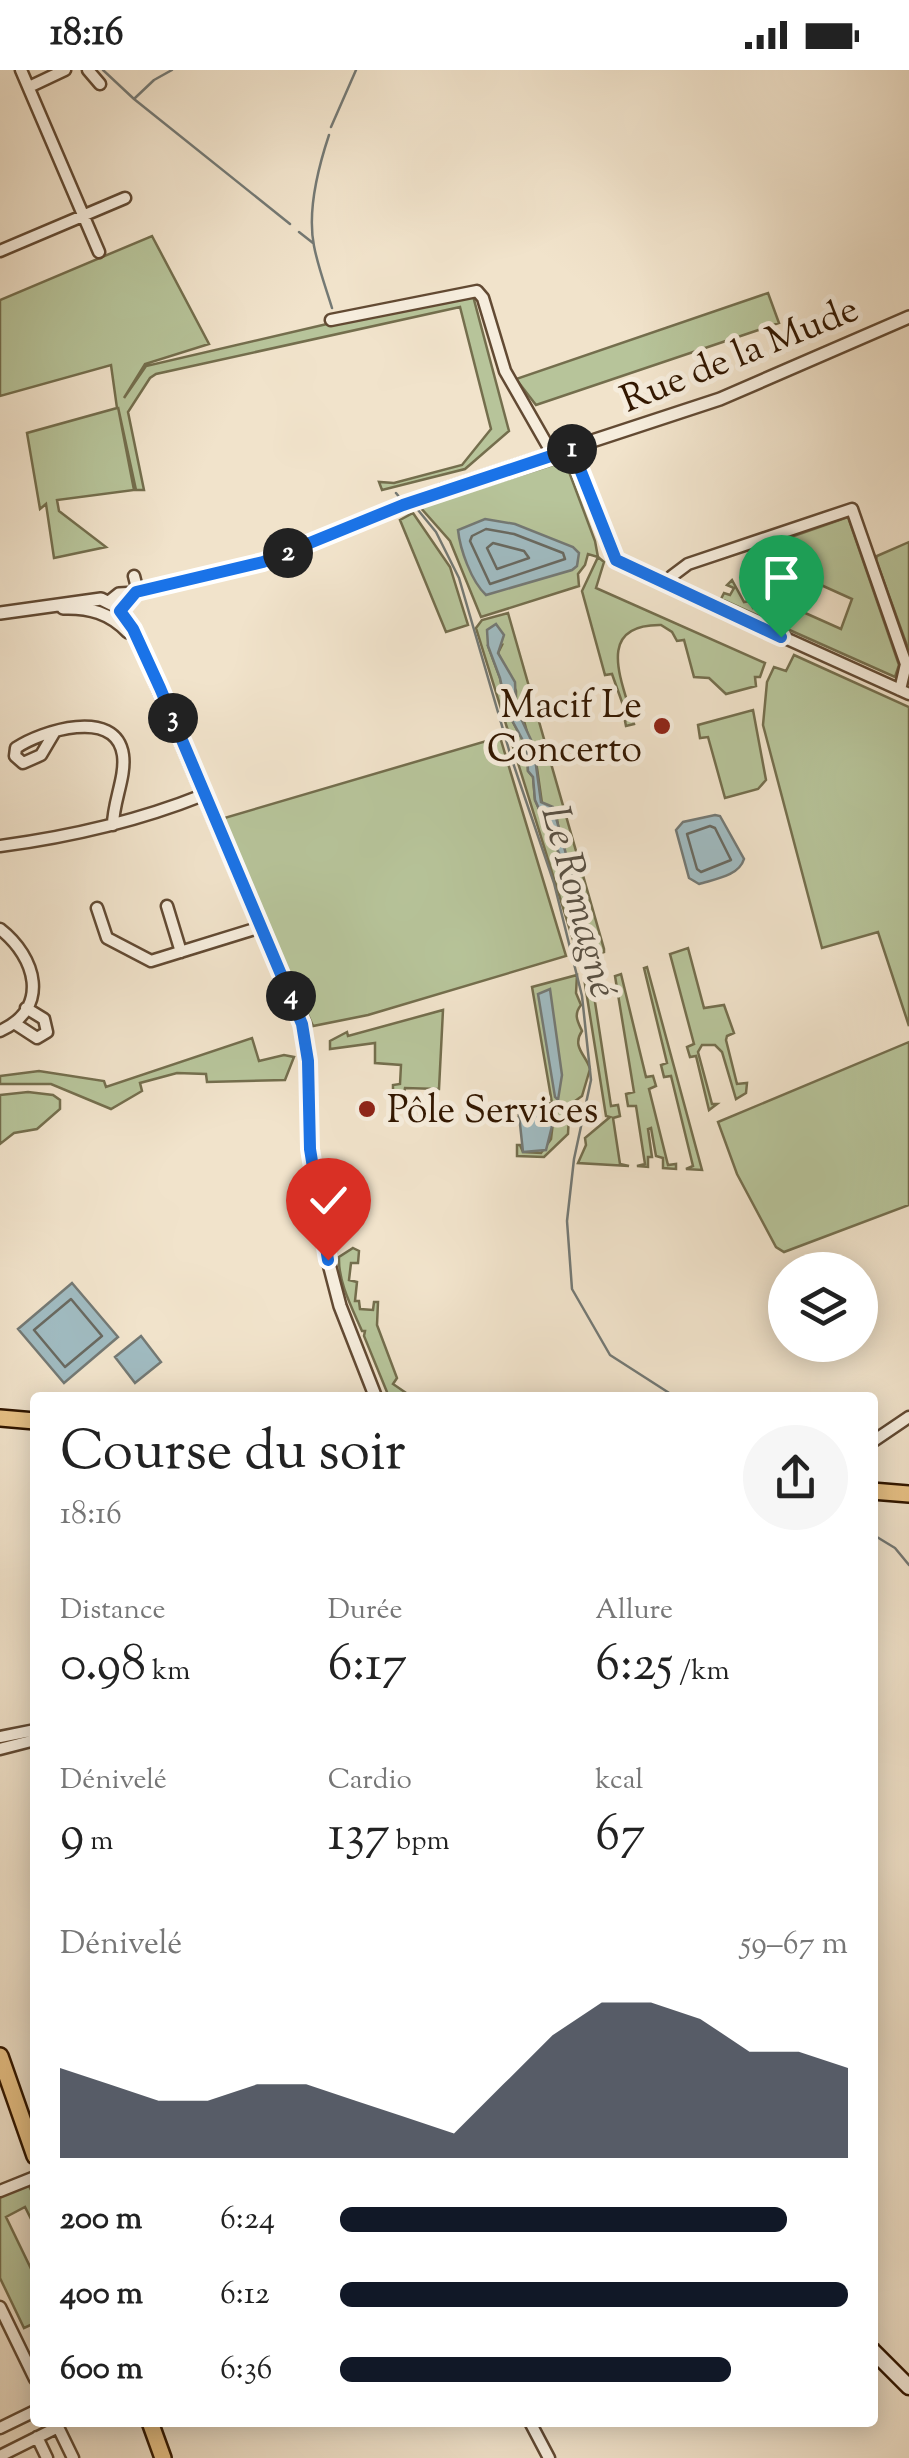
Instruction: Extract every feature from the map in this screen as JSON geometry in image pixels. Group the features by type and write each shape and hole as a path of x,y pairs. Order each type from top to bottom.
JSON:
{"main road":[{"path":"0,1418 30,1421"},
{"path":"0,1429 30,1431"},
{"path":"878,1483 909,1484"},
{"path":"878,1491 909,1494"},
{"path":"0,2056 30,2143"},
{"path":"0,2078 26,2133"},
{"path":"878,2356 909,2387"},
{"path":"143,2427 152,2458"},
{"path":"152,2427 163,2458"}],"street":[{"path":"21,70 99,252"},
{"path":"30,87 65,70"},
{"path":"88,70 100,84"},
{"path":"0,251 126,198"},
{"path":"331,320 476,291 483,298 505,371 553,454"},
{"name":"Rue de la Mude","path":"137,592 198,572 279,556 403,505 720,400 909,317"},
{"path":"572,449 614,558 622,564 666,585 905,692 906,664 852,508 688,564 666,585"},
{"path":"114,606 137,592 134,576"},
{"path":"0,613 84,599 114,606 138,642 302,1024 308,1061 312,1163 332,1278 377,1392"},
{"path":"36,608 86,609 99,605 115,612 114,606"},
{"path":"86,609 114,619 138,642"},
{"path":"54,734 94,726 109,732 120,744 123,765 113,824"},
{"path":"0,846 48,840 113,824 203,795"},
{"path":"167,906 181,952"},
{"path":"96,908 107,938 145,959 156,960 261,927"},
{"path":"0,929 28,959 32,988 26,1008 14,1024 0,1031"},
{"path":"14,1024 37,1038 47,1032 44,1019 26,1008"},
{"path":"878,1438 909,1416"},
{"path":"0,1737 30,1731"},
{"path":"0,1749 30,1741"},
{"path":"0,2191 30,2179"},
{"path":"0,2307 30,2369"},
{"path":"0,2428 30,2413"},
{"path":"0,2456 54,2427"},
{"path":"58,2427 73,2458"},
{"path":"533,2427 550,2458"},
{"path":"37,2438 46,2458"}],"green space":[{"path":"152,236 209,344 145,364 124,398 146,366 327,324 473,296 509,431 465,469 382,490 379,482 394,483 462,465 491,429 460,307 156,374 128,412 144,490 136,490 118,407 134,490 57,500 59,511 106,547 54,558 46,504 40,509 27,433 117,408 111,365 0,396 0,300"},
{"path":"768,293 779,323 536,405 516,379"},
{"path":"565,461 598,557 588,554 578,574 579,586 481,617 450,541 420,507"},
{"path":"413,513 450,567 468,625 446,632 400,520"},
{"path":"848,517 899,665 895,677 785,628 794,608 841,629 852,599 801,576 788,538"},
{"path":"909,542 909,651 876,560 877,556"},
{"path":"598,557 604,562 596,588 765,663 760,677 755,677 756,686 726,694 709,678 694,677 684,640 677,641 661,625 640,627 627,634 618,659 634,724 626,726 628,719 612,674 605,675 582,591"},
{"path":"732,580 744,602 750,601 753,608 796,594 781,626 721,599 724,593 730,595 734,588 727,585"},
{"path":"508,613 604,952 579,959 476,628 482,620","holes":["502,645 498,653 516,691 516,708 524,721 537,768 542,803 556,812 593,939 582,942 567,871 535,800 527,748 507,711 488,646"]},
{"path":"794,655 909,707 909,1026 878,932 822,948 763,725 767,682 774,667 786,671"},
{"path":"753,710 766,780 758,789 725,798 708,737 700,738 698,725"},
{"path":"500,737 566,956 368,1015 313,1026 221,819"},
{"path":"688,948 704,1008 724,1005 734,1033 726,1040 737,1084 747,1083 746,1093 736,1099 722,1052 715,1045 702,1045 698,1052 712,1104 717,1104 709,1110 696,1056 690,1057 687,1047 694,1044 670,954"},
{"path":"647,967 702,1170 686,1169 693,1166 671,1076 664,1077 661,1065 667,1063 644,968"},
{"path":"621,974 646,1077 653,1076 656,1086 649,1089 668,1165 676,1164 676,1169 663,1168 663,1158 656,1156 651,1128 648,1129 652,1157 648,1157 648,1167 637,1166 645,1164 636,1106 628,1106 626,1094 634,1092 615,976"},
{"path":"577,975 576,993 581,1005 577,1018 582,1031 578,1042 590,1069 582,1096 569,1115 568,1134 544,1157 517,1156 517,1145 523,1152 541,1153 551,1139 553,1122 523,1112 519,1115 520,1109 552,1103 532,987"},
{"path":"591,976 611,1106 618,1105 620,1116 613,1118 620,1164 629,1166 578,1163 585,1138 610,1117 606,1116 584,978"},
{"path":"443,1010 439,1089 405,1088 404,1093 393,1093 393,1085 400,1084 401,1065 375,1063 375,1043 330,1049 330,1041 347,1032 348,1036"},
{"path":"252,1038 259,1061 284,1055 294,1057 285,1080 207,1082 206,1074 177,1073 140,1083 142,1091 111,1109 51,1084 0,1084 0,1076 39,1071 104,1081 106,1087"},
{"path":"909,1042 909,1205 784,1252 776,1247 737,1174 718,1122"},
{"path":"0,1095 53,1095 60,1100 60,1109 37,1129 14,1133 0,1144"},
{"path":"353,1248 359,1251 358,1263 351,1263 349,1280 357,1282 355,1301 359,1301 360,1309 373,1310 374,1302 378,1302 377,1325 397,1378 393,1384 405,1392 387,1392 365,1331 350,1304 339,1257"},
{"path":"28,2184 30,2188 30,2217 25,2207 6,2217 30,2267 30,2325 24,2328 0,2278 0,2197"}],"water":[{"path":"485,519 515,524 573,547 579,553 577,566 486,595 467,564 458,530"},
{"path":"496,624 504,635 498,653 515,682 516,708 533,744 541,802 553,807 593,939 590,944 582,942 567,871 535,800 527,748 507,711 488,646 487,630"},
{"path":"720,816 744,859 732,873 699,884 689,878 676,830 683,822"},
{"path":"550,989 562,1075 558,1100 538,994"},
{"path":"544,1111 553,1122 546,1150 523,1152 519,1115"},
{"path":"72,1283 118,1337 64,1383 18,1329"},
{"path":"141,1336 161,1362 135,1383 115,1357"}],"waterway":[{"path":"103,70 290,224"},
{"path":"135,98 172,70"},
{"name":"Le Romagné","path":"331,127 356,70"},
{"name":"Le Romagné","path":"329,135 318,175 312,233 332,308"},
{"path":"299,232 313,243"},
{"name":"Le Romagné","path":"396,493 400,498"},
{"name":"Le Romagné","path":"418,510 436,532 459,578 511,757 554,883 582,996 591,1080 574,1159 567,1221 572,1289 610,1355 668,1392"},
{"name":"Le Romagné","path":"878,1538 895,1548 909,1565"}],"place":[{"name":"Macif Le Concerto","path":"662,726"},
{"name":"Pôle Services","path":"367,1109"}],"route":[{"path":"328,1260 310,1149 308,1061 302,1024 160,688 133,629 120,611 136,592 263,562 403,505 572,449 616,560 781,637"}]}
